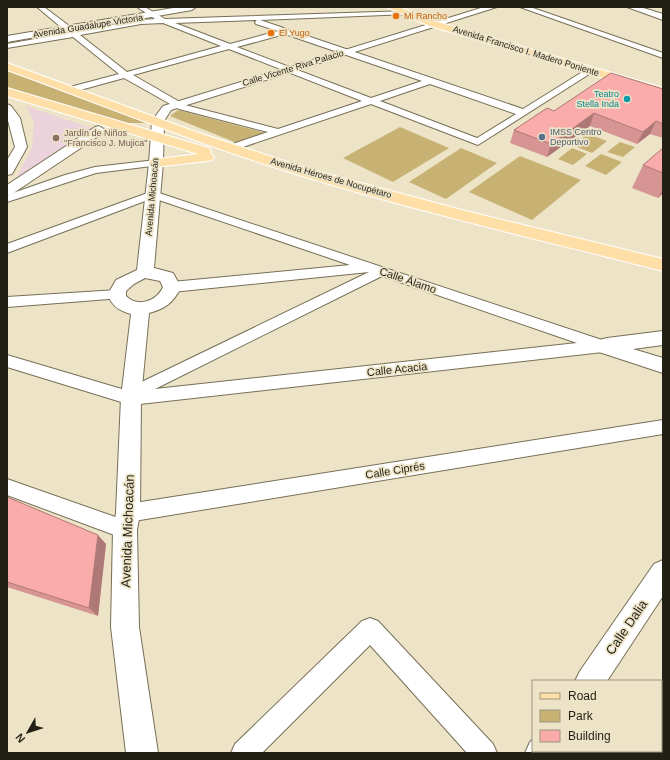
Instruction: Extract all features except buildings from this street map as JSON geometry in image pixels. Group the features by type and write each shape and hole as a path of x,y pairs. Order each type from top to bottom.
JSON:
{"main road":[{"name":"Avenida Francisco I. Madero Poniente","path":"391,7 434,24 663,92"},
{"name":"Avenida Héroes de Nocupétaro","path":"7,66 196,135 225,152 473,227 663,274"},
{"name":"Avenida Héroes de Nocupétaro","path":"7,92 157,138 225,152 467,216 663,264"},
{"path":"129,110 172,106"},
{"path":"121,126 143,126 158,121"},
{"path":"157,138 196,135"},
{"path":"156,163 225,152"}],"street":[{"path":"40,7 126,75 172,106 182,107 278,132"},
{"path":"140,7 163,21 478,142 590,71"},
{"name":"Avenida Guadalupe Victoria","path":"7,46 71,31 192,7"},
{"name":"Calle Vicente Riva Palacio","path":"172,106 434,24 494,7"},
{"path":"523,7 663,56"},
{"path":"631,7 663,16"},
{"path":"640,7 663,16"},
{"name":"Avenida Guadalupe Victoria","path":"7,39 141,22 408,13"},
{"path":"248,18 524,113"},
{"path":"73,90 286,31"},
{"path":"225,152 278,132 430,81"},
{"path":"158,121 172,106"},
{"path":"7,108 14,118 20,147 7,171"},
{"name":"Avenida Michoacán","path":"145,273 156,163 158,121"},
{"path":"7,191 99,130"},
{"path":"7,199 69,177 95,170 156,163"},
{"path":"7,249 153,194"},
{"name":"Calle Álamo","path":"153,194 663,366"},
{"path":"172,287 375,269"},
{"path":"7,361 132,396 375,269"},
{"path":"154,272 167,277 172,287 166,299 160,303 141,309 124,305 119,301 117,295 118,289 123,283 137,275 145,273 154,272"},
{"path":"7,302 117,295"},
{"name":"Avenida Michoacán","path":"141,309 132,396 126,521 125,627 142,753"},
{"name":"Calle Acacia","path":"132,396 603,346 663,338"},
{"name":"Calle Ciprés","path":"126,521 663,427"},
{"path":"7,487 126,521"},
{"name":"Calle Dalia","path":"591,680 663,573"},
{"path":"244,753 370,629 484,753"}],"shaded area":[{"name":"Jardín de Niños \"Francisco J. Mujica\"","path":"26,106 94,129 16,179 32,147 34,122"}],"green space":[{"path":"7,69 150,123 124,123 7,87"},
{"path":"178,110 265,133 237,143 170,116"},
{"path":"400,127 449,148 393,182 343,158"},
{"path":"588,134 607,141 592,153 572,145"},
{"path":"620,142 635,147 623,157 607,152"},
{"path":"461,148 497,163 446,199 409,182"},
{"path":"572,148 587,154 573,165 558,159"},
{"path":"601,154 622,162 606,175 585,166"},
{"path":"520,156 581,180 532,220 469,192"}],"place":[{"name":"Mi Rancho","path":"396,16"},
{"name":"El Yugo","path":"271,33"},
{"name":"Teatro Stella Inda","path":"627,99"},
{"name":"IMSS Centro Deportivo","path":"542,137"},
{"name":"Jardín de Niños \"Francisco J. Mujica\"","path":"56,138"}]}
